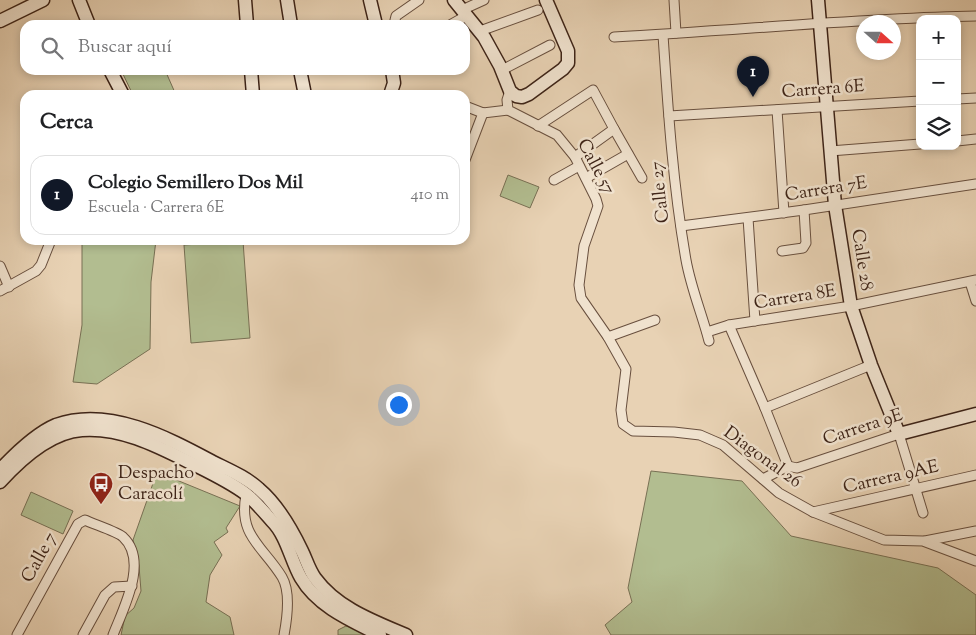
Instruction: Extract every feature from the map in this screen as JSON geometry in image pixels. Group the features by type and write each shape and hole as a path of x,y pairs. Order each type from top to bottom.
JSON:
{"main road":[{"path":"0,21 43,0"},
{"path":"79,0 87,20"},
{"path":"245,0 247,20"},
{"path":"287,0 290,20"},
{"path":"370,0 375,20"},
{"name":"Calle 28","path":"818,0 825,106 835,205 851,306 871,364 899,434"},
{"path":"461,9 480,31 502,70 510,91 516,96 522,97 563,69 568,63 568,51 542,5"},
{"path":"113,75 120,90"},
{"path":"251,75 253,90"},
{"path":"301,75 304,90"},
{"path":"392,90 394,83 393,75"},
{"name":"Carrera 9E","path":"899,434 976,414"},
{"path":"0,470 32,440 56,426 86,419 119,422 173,441 259,488 290,527 314,576 336,600 347,608 406,635"},
{"path":"0,482 9,472 42,446 62,435 81,430 109,431 152,444 217,477 246,495 275,523 289,549 302,580 324,604 380,635"}],"street":[{"path":"394,20 396,16 419,0"},
{"path":"453,20 461,9 484,0"},
{"path":"674,0 676,33"},
{"path":"480,31 542,5"},
{"path":"614,38 819,22 976,16"},
{"name":"Calle 27","path":"663,35 669,116 681,226 688,271 697,306 708,337"},
{"path":"502,70 550,45"},
{"path":"538,126 593,90 642,178"},
{"path":"470,108 483,113 508,110 507,100 510,91"},
{"path":"961,99 976,98"},
{"name":"Carrera 6E","path":"669,116 916,101"},
{"name":"Calle 57","path":"508,110 558,135 577,161 598,206 584,246"},
{"path":"777,110 784,213"},
{"path":"470,147 483,113"},
{"path":"554,180 614,129"},
{"path":"961,141 976,139"},
{"path":"830,151 916,144"},
{"path":"586,178 628,154"},
{"name":"Carrera 7E","path":"681,226 784,213 976,184"},
{"path":"782,251 803,248 805,246 804,210"},
{"path":"748,218 756,321"},
{"path":"0,291 36,271 41,265 49,245"},
{"name":"Diagonal 26","path":"584,246 579,285 581,298 608,337 626,369 621,410 623,424 633,431 700,435 723,445 779,493 813,512 884,540 923,541 976,561"},
{"path":"0,266 9,287"},
{"path":"973,281 976,300"},
{"name":"Carrera 8E","path":"708,337 729,326 851,306 973,281"},
{"path":"608,337 655,320"},
{"path":"729,326 788,466"},
{"path":"765,408 871,364"},
{"name":"Carrera 9E","path":"763,479 788,466 797,468 899,434"},
{"name":"Calle 28","path":"899,434 923,513"},
{"name":"Carrera 9AE","path":"813,512 976,475"},
{"path":"246,495 244,506 245,521 249,533 283,579 287,598 287,618 284,635"},
{"name":"Calle 7","path":"17,635 78,524 85,520 123,537 132,551 135,569 132,586"},
{"path":"923,541 976,531"},
{"path":"82,635 105,595 114,587 132,586 113,635"}],"green space":[{"path":"123,75 167,75 174,90 131,90"},
{"path":"508,175 539,187 530,208 500,196"},
{"path":"82,245 155,245 151,282 150,349 97,384 73,382 82,325"},
{"path":"184,245 243,245 250,338 191,343"},
{"path":"651,471 742,481 791,536 938,568 976,595 976,635 611,635 605,625 632,602 628,588"},
{"path":"157,472 240,506 226,528 228,532 214,542 222,555 210,575 206,602 230,617 234,635 121,635 125,616 134,608 141,591 139,566 133,540"},
{"path":"31,492 73,511 63,534 21,515"},
{"path":"380,625 394,635 338,635 338,630 346,626 363,631"}],"place":[{"name":"Colegio Semillero Dos Mil","path":"753,97"},
{"name":"Despacho Caracolí","path":"101,505"}]}
